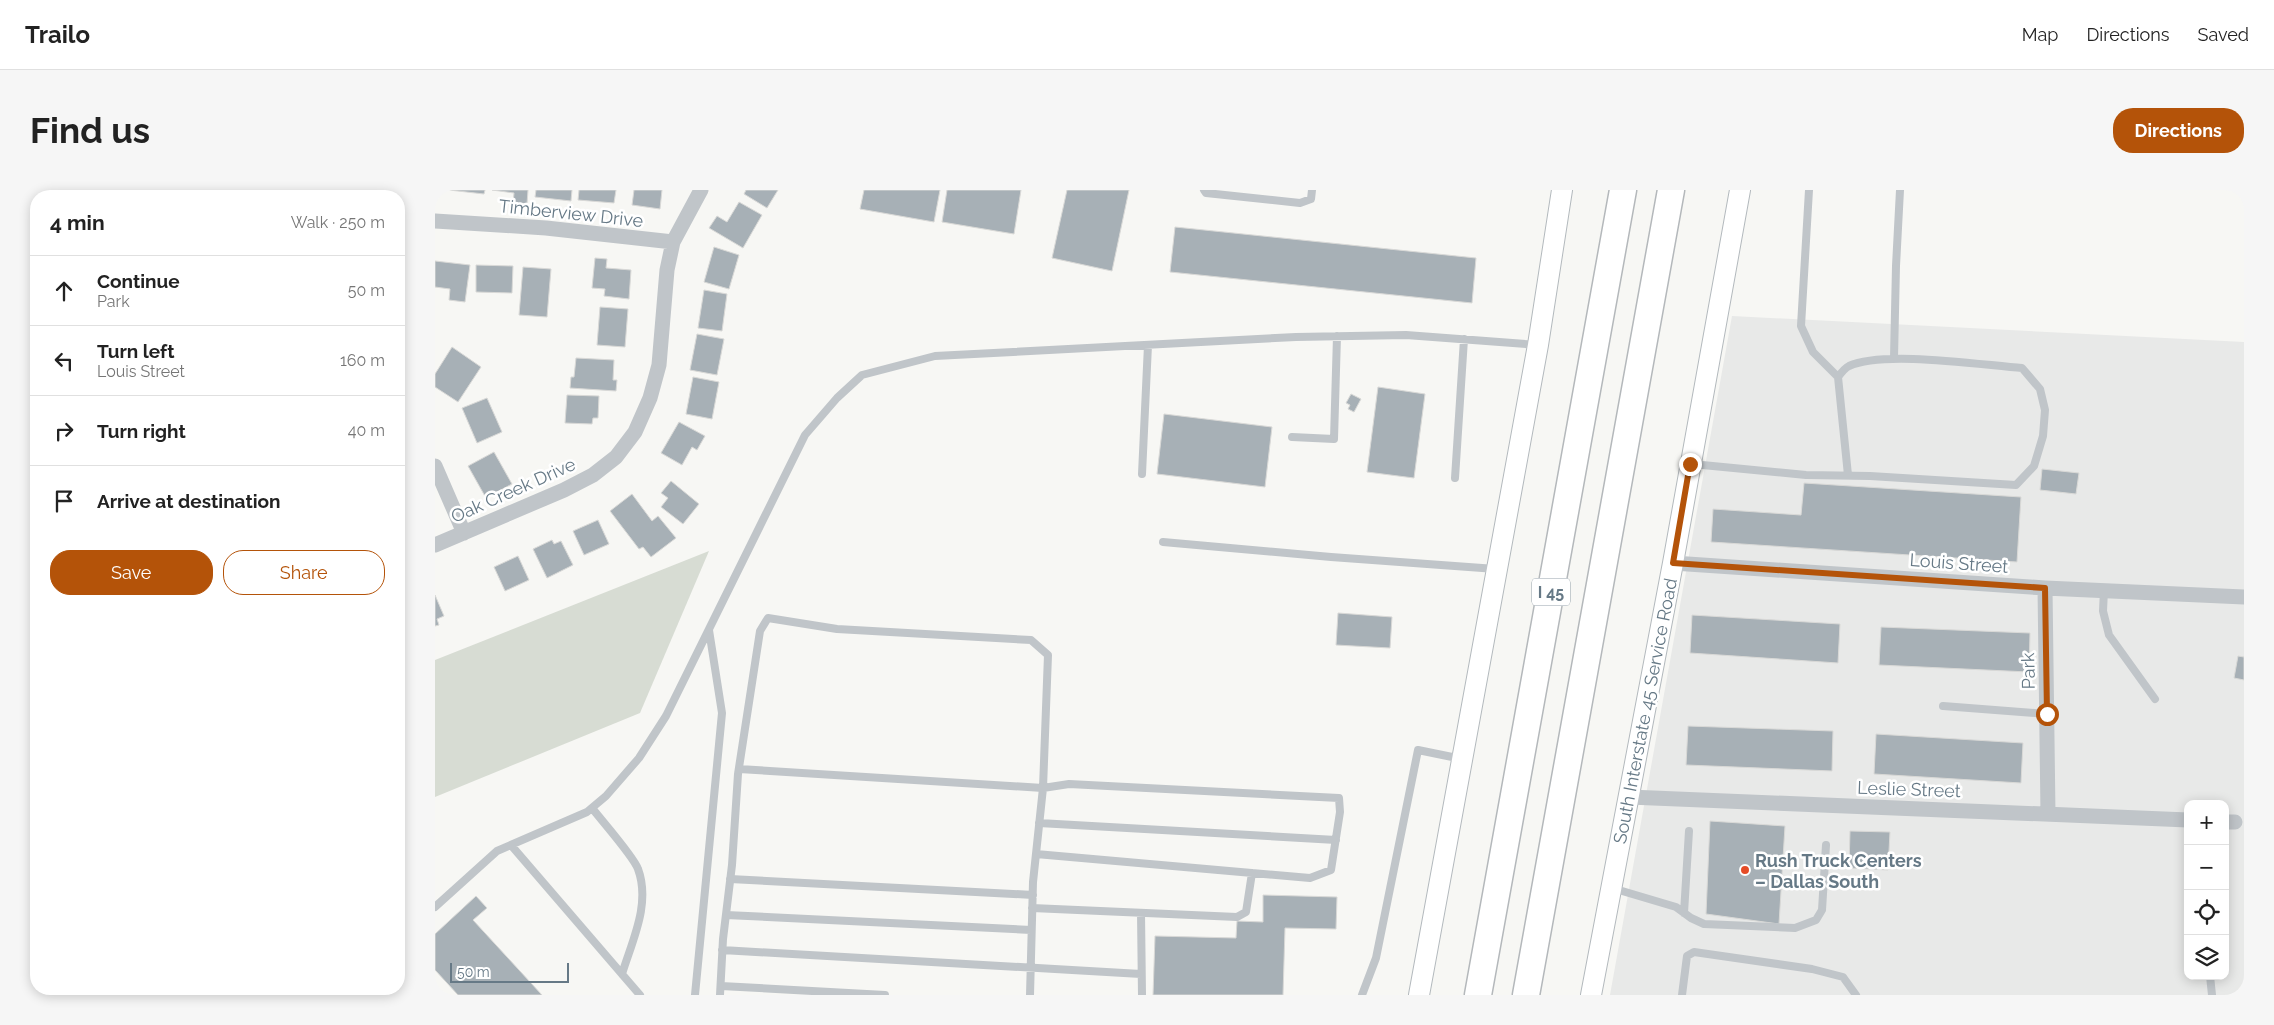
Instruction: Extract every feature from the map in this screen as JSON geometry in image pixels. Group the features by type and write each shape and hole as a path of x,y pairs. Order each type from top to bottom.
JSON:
{"highway":[{"name":"I 45","path":"1478,995 1623,190"},
{"name":"I 45","path":"1526,995 1671,190"}],"main road":[{"path":"1419,995 1538,345 1562,190"},
{"name":"South Interstate 45 Service Road","path":"1591,995 1673,563 1740,190"}],"street":[{"name":"Oak Creek Drive","path":"435,545 564,490 593,474 616,457 635,432 650,398 659,365 665,319 667,270 673,242 701,190"},
{"name":"Timberview Drive","path":"435,221 547,228 673,242"},
{"path":"435,466 464,533"},
{"name":"Louis Street","path":"1673,563 2045,588 2244,597"},
{"name":"Park","path":"2045,588 2048,814"},
{"name":"Leslie Street","path":"1629,797 2184,820"}],"lane":[{"path":"1204,190 1206,193 1300,203 1311,198 1312,190"},
{"path":"1809,190 1801,326 1813,352 1838,376 1848,476"},
{"path":"1894,358 1900,190"},
{"path":"435,907 497,851 592,808 606,796 639,758 667,716 805,435 837,398 862,375 935,356 1337,336 1406,335 1538,345"},
{"path":"1292,437 1334,439 1337,336"},
{"path":"1455,478 1464,339"},
{"path":"1141,474 1149,345"},
{"path":"1690,464 1806,475 2016,485 2034,466 2043,436 2045,410 2040,389 2022,368 1894,358 1847,366 1838,376"},
{"path":"1163,542 1496,569"},
{"path":"2104,590 2103,611 2109,635 2155,699"},
{"path":"720,995 722,950 739,769 760,631 768,618 837,629 1031,640 1048,655 1043,788 1032,908 1030,995"},
{"path":"695,995 721,713 709,630"},
{"path":"1943,706 2047,714"},
{"path":"1362,995 1376,958 1418,750 1461,759"},
{"path":"739,769 1043,788 1069,784 1339,798 1340,812 1331,870 1310,878 1036,854"},
{"path":"592,808 638,868 643,892 642,911 622,974"},
{"path":"1039,823 1336,840"},
{"path":"1684,913 1689,831"},
{"path":"1611,888 1664,902 1705,924 1795,928 1816,920 1822,910 1826,844"},
{"path":"511,845 640,995"},
{"path":"1032,908 1237,917 1246,912 1252,873"},
{"path":"730,879 1033,895"},
{"path":"1141,913 1142,995"},
{"path":"726,915 1031,930"},
{"path":"722,950 1141,974"},
{"path":"1682,995 1687,956 1694,952 1812,969 1843,977 1856,995"},
{"path":"2210,980 2212,995"},
{"path":"721,986 885,995"}],"shaded area":[{"path":"1732,316 2244,342 2244,995 1610,995"},
{"path":"709,551 640,713 435,797 435,660"}],"building":[{"path":"449,190 485,190 484,194"},
{"path":"492,190 528,190 527,204 513,203 514,193"},
{"path":"536,190 572,190 571,201 535,197"},
{"path":"579,190 616,190 614,203 578,200"},
{"path":"634,190 662,190 660,209 632,205"},
{"path":"746,190 778,190 767,208 744,194"},
{"path":"864,190 940,190 934,222 860,209"},
{"path":"947,190 1021,190 1014,234 942,222"},
{"path":"1067,190 1129,190 1112,271 1052,258"},
{"path":"739,202 762,215 743,248 709,228 717,216 727,222"},
{"path":"1175,227 1476,258 1472,303 1170,272"},
{"path":"714,247 739,255 729,289 704,282"},
{"path":"595,258 607,259 606,268 631,270 629,299 604,296 605,289 592,288"},
{"path":"435,261 470,265 465,302 449,300 450,289 435,287"},
{"path":"476,265 513,266 512,293 476,292"},
{"path":"523,267 551,269 547,317 519,315"},
{"path":"704,290 727,294 722,331 698,328"},
{"path":"600,307 628,309 625,347 597,345"},
{"path":"697,334 724,339 717,375 690,370"},
{"path":"452,347 481,367 458,402 435,387 435,374"},
{"path":"576,358 614,360 613,380 617,380 616,391 570,388 571,377 574,377"},
{"path":"693,377 719,382 712,419 686,414"},
{"path":"1378,387 1425,394 1414,478 1367,472"},
{"path":"1351,394 1361,399 1354,412 1348,409 1350,405 1346,403"},
{"path":"567,395 599,396 598,418 593,418 592,424 565,423"},
{"path":"487,398 502,432 477,443 462,408"},
{"path":"1164,414 1272,427 1265,487 1157,474"},
{"path":"679,422 705,436 697,450 692,447 682,465 661,453"},
{"path":"494,452 512,484 486,498 468,466"},
{"path":"2042,469 2079,473 2076,494 2040,490"},
{"path":"671,481 699,504 683,524 661,507 668,498 661,493"},
{"path":"1804,483 2021,497 2017,562 1711,542 1713,509 1801,515"},
{"path":"632,494 652,521 658,516 676,538 651,557 643,547 639,549 610,511"},
{"path":"598,520 609,544 584,555 573,531"},
{"path":"552,540 554,544 561,541 573,565 547,578 533,549"},
{"path":"518,556 529,580 505,591 494,567"},
{"path":"435,595 444,616 437,619 439,625 435,626"},
{"path":"1338,613 1392,617 1390,648 1336,645"},
{"path":"1692,615 1840,624 1838,663 1690,653"},
{"path":"1881,627 2030,633 2029,672 1879,665"},
{"path":"2238,656 2244,657 2244,680 2234,678"},
{"path":"1688,726 1833,731 1832,771 1686,765"},
{"path":"1876,734 2023,743 2021,783 1874,774"},
{"name":"Rush Truck Centers – Dallas South","path":"1710,821 1785,826 1779,924 1706,914"},
{"path":"1850,831 1890,832 1888,870 1849,868"},
{"path":"1263,895 1337,897 1336,929 1285,928 1283,995 1153,995 1155,936 1236,938 1237,921 1263,922"},
{"path":"476,896 487,908 473,920 542,995 458,995 435,970 435,934"}],"place":[{"name":"Rush Truck Centers – Dallas South","path":"1745,870"}],"route":[{"path":"1690,464 1673,563 2045,588 2047,714"}]}
